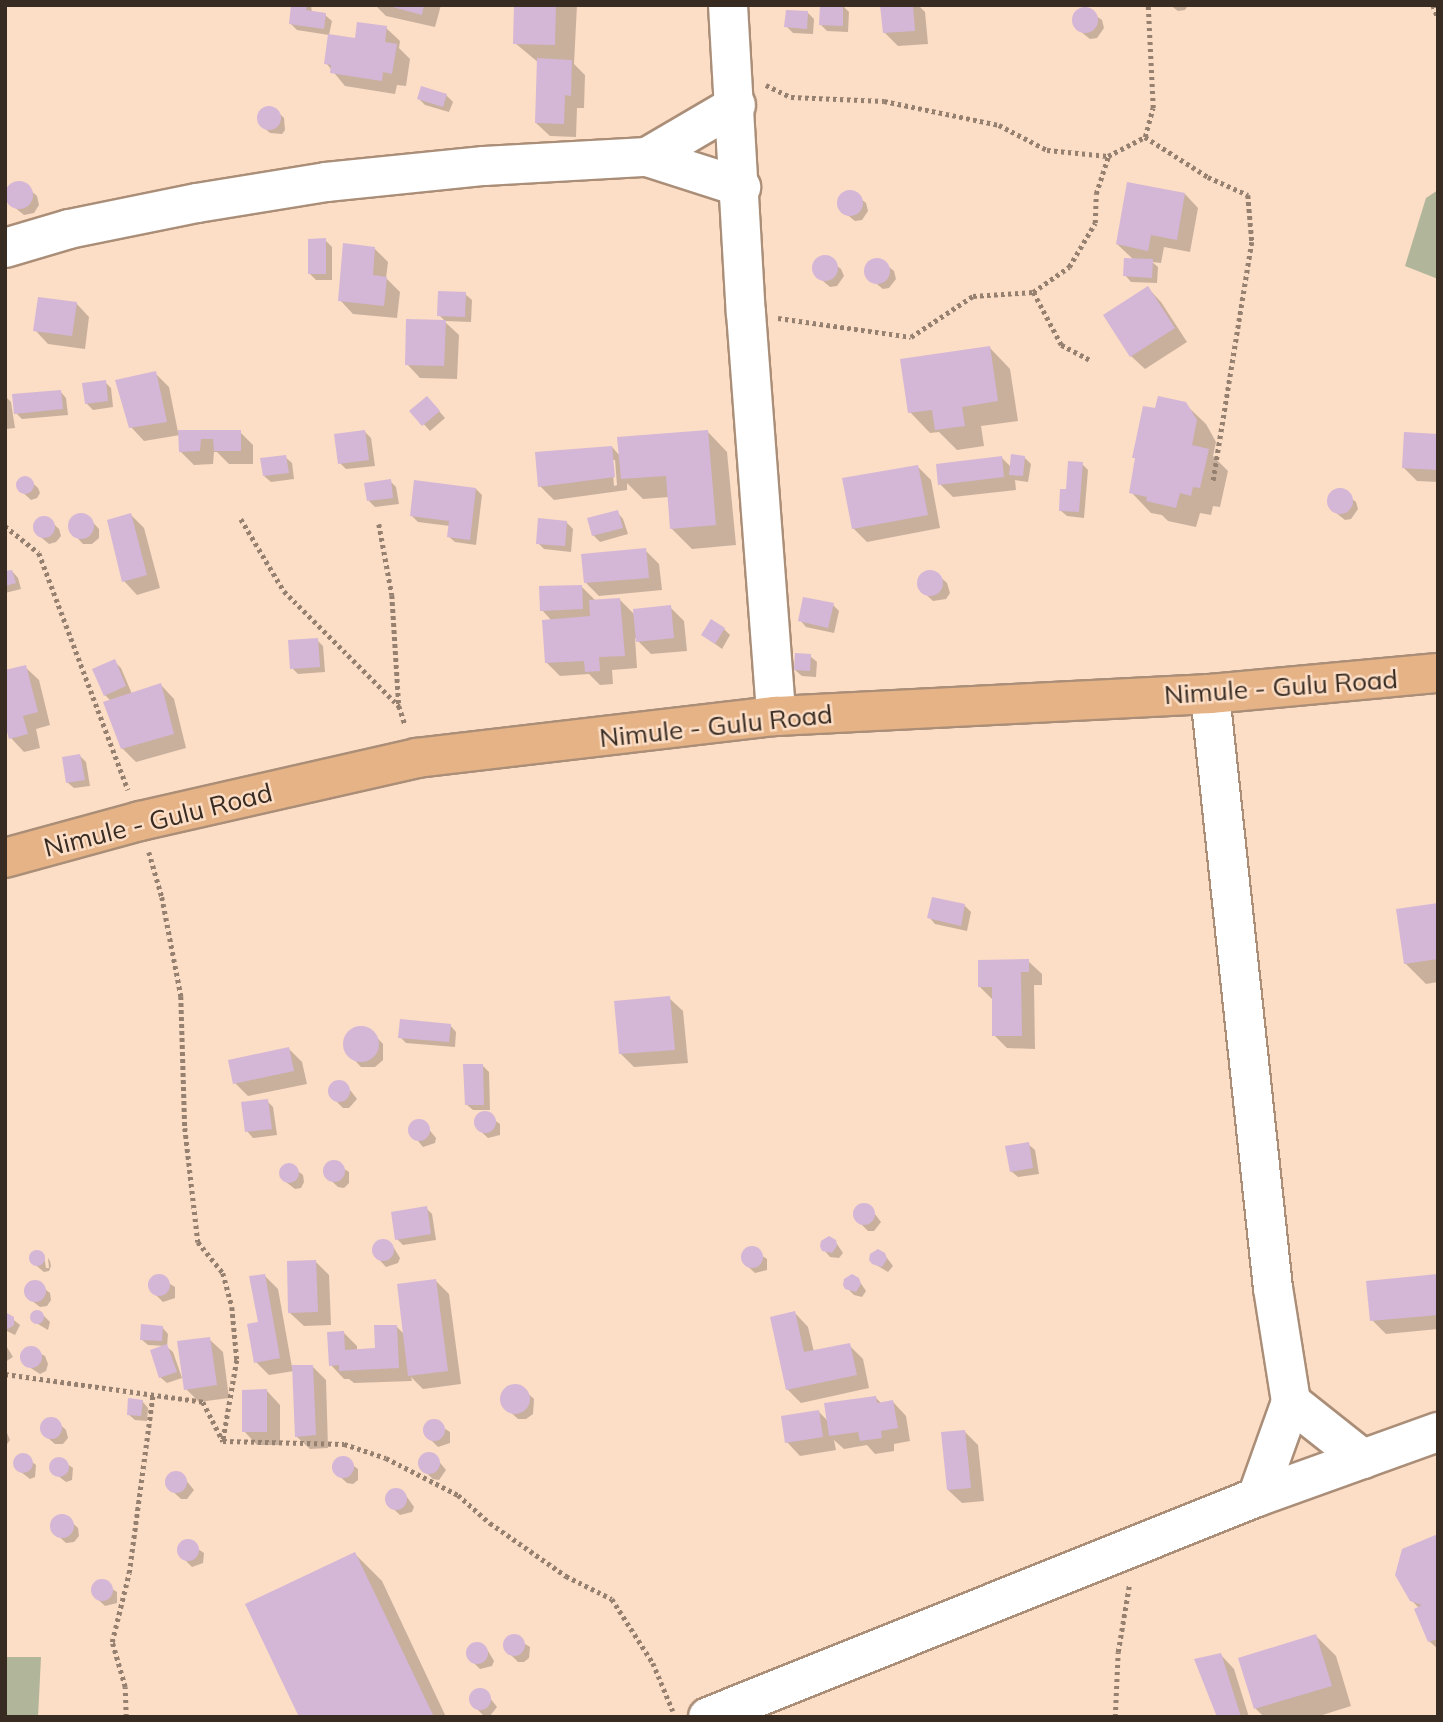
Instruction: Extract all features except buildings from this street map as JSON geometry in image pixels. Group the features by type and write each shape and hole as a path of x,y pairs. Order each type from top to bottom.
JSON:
{"main road":[{"name":"Nimule - Gulu Road","path":"5,858 140,821 418,758 776,716 1210,694 1398,679 1438,673"}],"street":[{"path":"728,5 776,716"},
{"path":"647,157 735,87"},
{"path":"5,248 69,229 197,203 326,182 484,166 647,157 741,187"},
{"path":"1210,694 1273,1289 1291,1402 1257,1497"},
{"path":"1291,1402 1363,1458"},
{"path":"708,1717 956,1615 1136,1547 1257,1497 1438,1432"}],"path":[{"path":"735,87 790,97 884,101 999,125 1047,150 1108,156 1145,138 1153,108 1148,5"},
{"path":"1433,5 1438,18"},
{"path":"1145,138 1208,177 1248,195 1252,242 1213,482"},
{"path":"747,313 911,337 973,296 1033,292 1069,267 1095,223 1096,194 1108,156"},
{"path":"1033,292 1061,345 1089,360"},
{"path":"241,519 284,591 398,706"},
{"path":"379,524 392,595 398,706 418,758"},
{"path":"5,526 39,554 140,821 162,897 181,996 185,1128 198,1242 223,1273 232,1307 237,1360 223,1441"},
{"path":"5,1374 203,1402 223,1441"},
{"path":"126,1717 125,1687 112,1642 129,1573 153,1394"},
{"path":"223,1441 344,1444 386,1458 458,1495 489,1522 566,1576 612,1599 653,1663 676,1717"},
{"path":"1115,1717 1118,1651 1136,1547"}],"green space":[{"path":"1438,190 1438,279 1405,266 1426,198"},
{"path":"5,1657 41,1657 38,1717 5,1717"}]}
